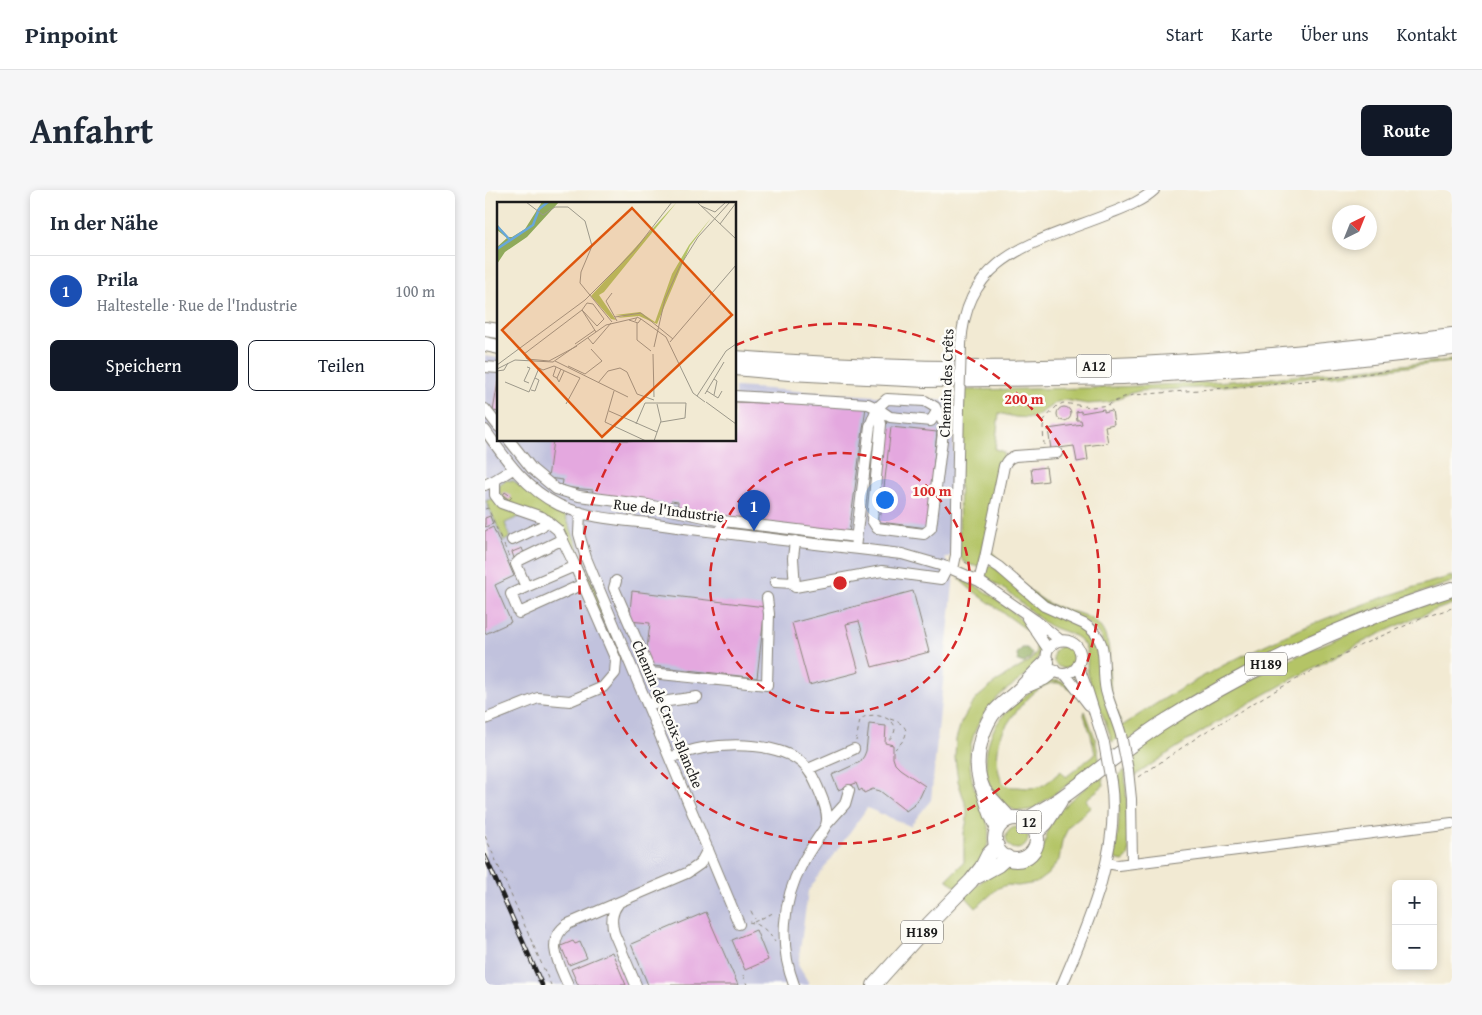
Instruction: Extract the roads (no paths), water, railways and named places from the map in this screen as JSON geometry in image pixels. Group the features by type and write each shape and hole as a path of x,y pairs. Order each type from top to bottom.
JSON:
{"highway":[{"name":"A12","path":"736,358 946,368 1179,363 1364,347 1452,335"},
{"name":"A12","path":"736,368 789,373 926,380 1123,377 1301,365 1452,348"},
{"path":"736,376 786,381 943,388 1125,386 1306,372 1452,357"},
{"name":"H189","path":"1063,796 1160,725 1248,672 1340,630 1452,589"},
{"path":"997,827 986,802 977,766 978,751 983,733 992,715 1007,699 1022,688 1044,678 1053,664"},
{"path":"984,791 1009,818"},
{"name":"12","path":"1026,820 1063,796"},
{"name":"12","path":"1036,833 1046,823 1063,796"},
{"name":"12","path":"971,881 998,865 1007,857 1018,860 1025,858 1036,848 1038,840 1033,827 1026,820 1009,818 997,827 995,837 997,846"},
{"path":"971,881 982,867 988,855 997,846 1007,857"},
{"name":"H189","path":"874,985 971,881"}],"street":[{"name":"Chemin des Crêts","path":"950,568 955,556 961,344 963,322 973,295 989,272 1003,260 1032,244 1121,209 1155,190"},
{"path":"736,396 868,404 890,417 931,422 937,411"},
{"path":"855,548 871,426 877,408 887,398 925,401 935,407 944,424 931,528 924,534 877,528 871,520 881,424 877,408"},
{"path":"485,408 497,423"},
{"name":"Rue de l'Industrie","path":"485,430 513,469 528,484 563,507 597,516 910,556 950,568"},
{"path":"510,441 532,469 557,489 579,496 648,505 723,521 856,537"},
{"path":"979,581 1004,466 1007,461 1015,456 1057,453"},
{"path":"485,718 537,698 571,701 603,687 615,673 616,660 558,530 542,517 501,503 495,495 490,483 513,469"},
{"name":"Chemin de Croix-Blanche","path":"581,512 579,526 580,542 739,924"},
{"path":"512,540 542,526 547,520"},
{"path":"721,532 723,521"},
{"path":"526,587 516,564 520,560 563,539"},
{"path":"795,541 793,558 795,587 881,571 941,579 950,568 979,581 1042,625 1060,640"},
{"path":"984,563 999,567 1044,606 1084,624 1098,636 1103,648 1105,686 1121,735 1128,770 1131,799 1132,863"},
{"path":"575,566 511,594 519,613 583,584"},
{"path":"616,581 615,588 651,673 767,685 769,614 767,598"},
{"path":"775,582 795,583"},
{"path":"1023,613 1053,664 1093,710"},
{"path":"1053,664 1053,643 1060,640 1068,641 1077,647 1080,656 1078,666 1104,743 1113,805 1106,863 1101,882 1086,930 1062,985"},
{"path":"1053,664 1073,671 1078,666"},
{"path":"647,704 697,697"},
{"path":"670,758 701,748 721,746 742,746 774,750 786,754 802,763 808,769 823,800 827,824"},
{"path":"808,769 855,749"},
{"path":"794,985 787,963 785,947 784,929 787,907 803,863 827,824 845,804 849,790"},
{"path":"1106,863 1118,865 1452,823"},
{"path":"568,985 556,955 555,946 558,932 568,924 694,870 700,864 708,849"},
{"path":"618,904 613,913 611,925 636,985"}],"railway":[{"path":"485,856 542,985"}],"place":[{"name":"Prila","path":"754,531"}]}
